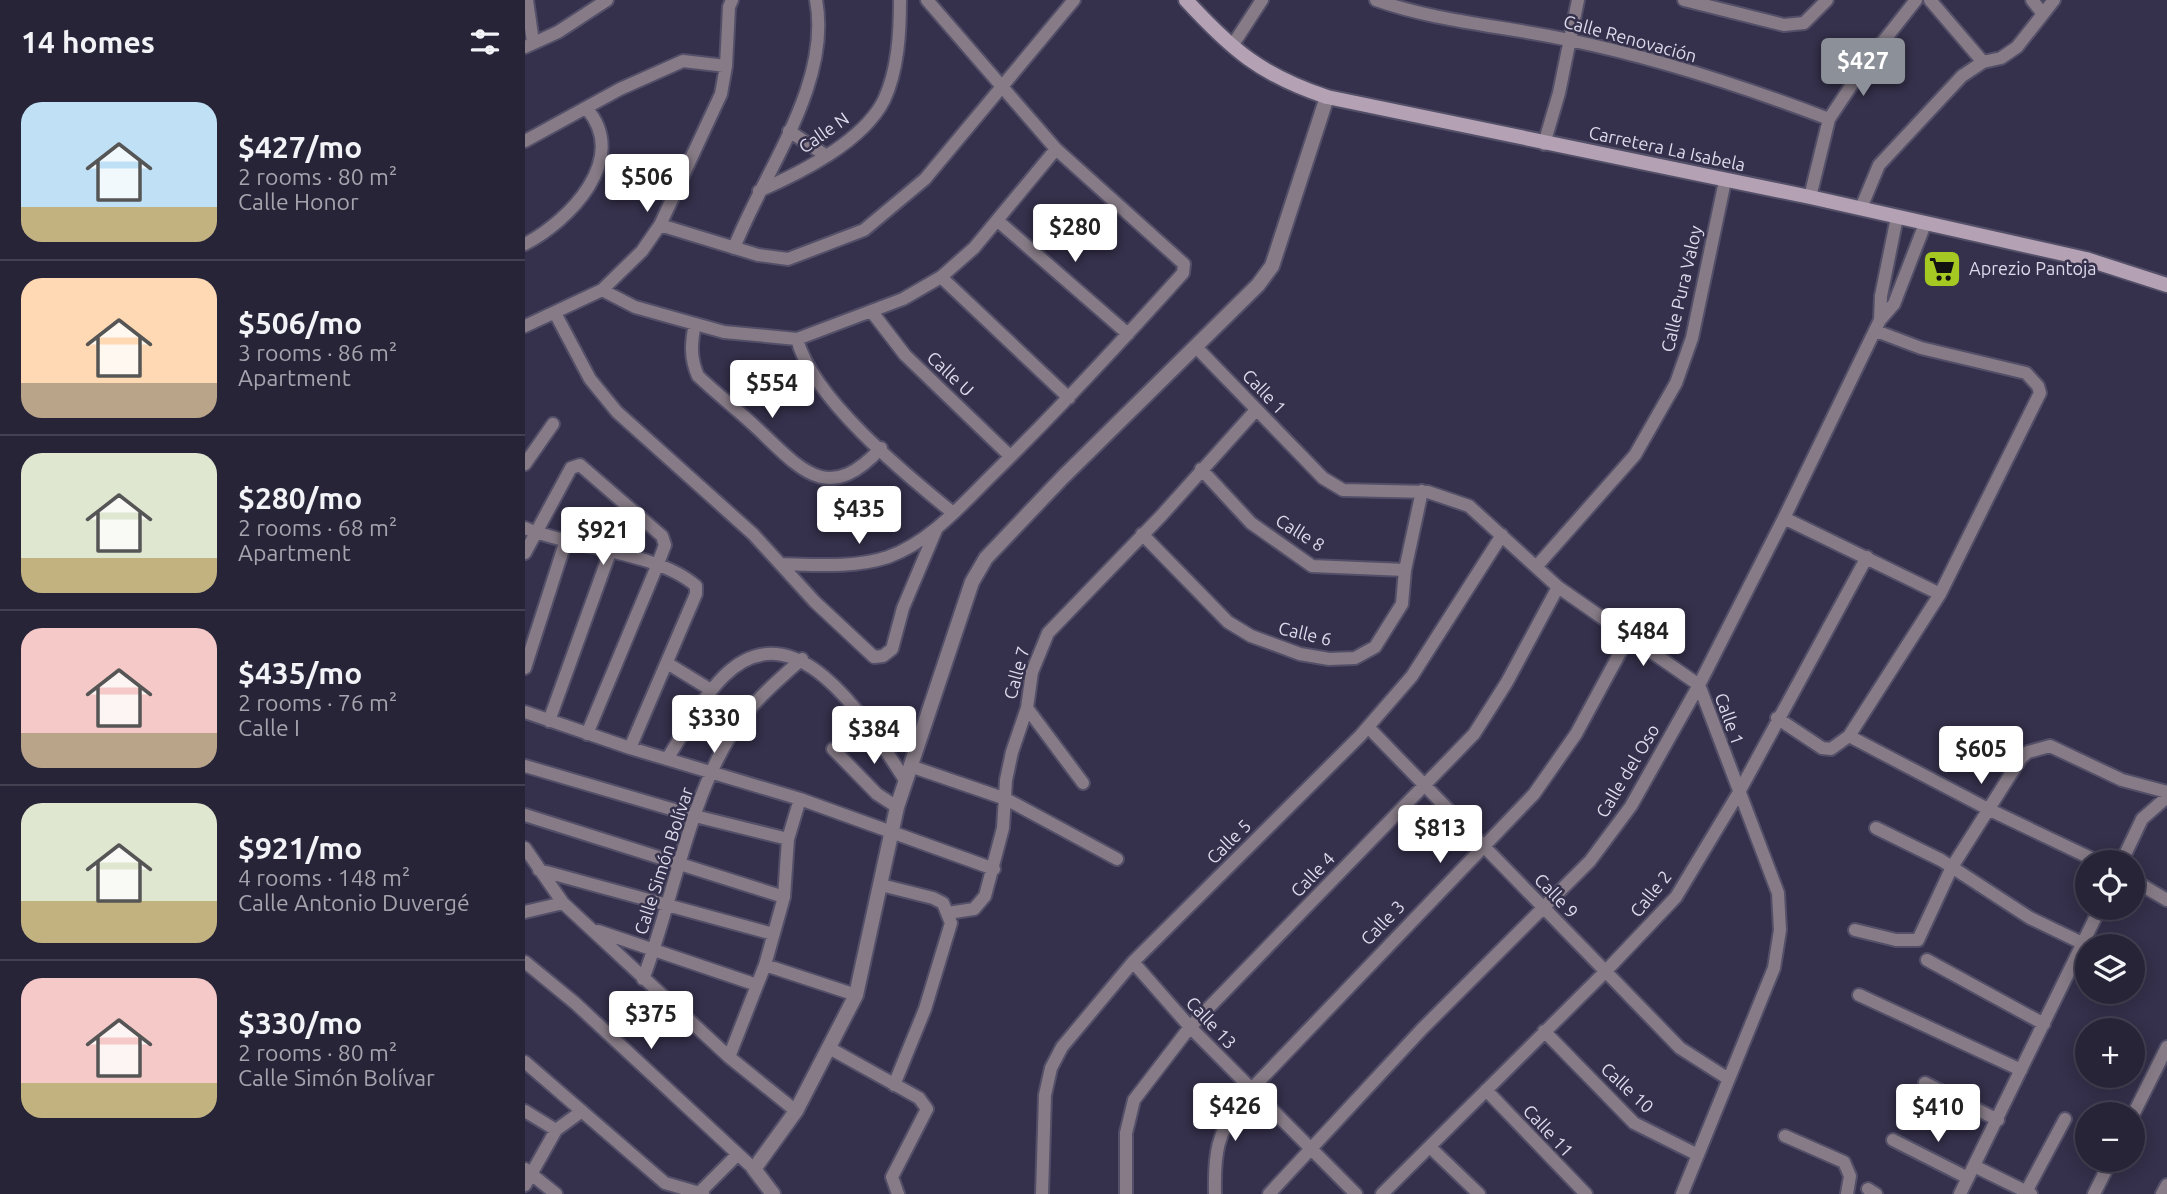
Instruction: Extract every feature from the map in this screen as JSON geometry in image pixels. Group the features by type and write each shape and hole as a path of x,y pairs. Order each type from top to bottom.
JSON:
{"main road":[{"name":"Carretera La Isabela","path":"1185,0 1232,46 1282,81 1327,97 1861,208 2086,259 2167,285"}],"street":[{"path":"527,0 529,45 558,32 607,0"},
{"path":"525,326 602,290 642,251 660,225 721,94 726,66 729,7 732,0"},
{"path":"734,248 789,131 813,62 819,18 815,0"},
{"name":"Calle N","path":"759,191 825,155 864,127 883,102 892,76 898,44 900,0"},
{"path":"782,564 832,565 872,561 891,556 936,530 1069,398 1183,273 1184,264 1056,149 927,0"},
{"path":"660,225 758,255 788,258 864,230 925,178 1075,0"},
{"path":"1232,46 1262,0"},
{"name":"Calle Renovación","path":"1376,0 1405,10 1571,40 1752,89 1829,119"},
{"path":"1544,144 1571,40 1578,0"},
{"path":"1684,0 1722,4 1784,25 1804,23 1827,0"},
{"path":"1810,197 1829,119 1867,62 1916,0"},
{"path":"1930,0 1983,62"},
{"path":"2032,0 2043,14"},
{"path":"1861,208 1879,165 1962,76 1983,62 2001,58 2017,47 2054,0"},
{"path":"525,141 620,89 683,61 726,66"},
{"path":"754,1169 796,1111 831,1049 856,995 897,807 972,582 986,558 1258,285 1272,266 1327,97"},
{"path":"525,244 544,234 572,209 588,190 599,165 600,141 595,118 587,109"},
{"path":"789,131 825,155"},
{"path":"602,290 635,307 724,332 797,339 872,312 941,277 974,248 1056,149"},
{"name":"Calle Pura Valoy","path":"1536,567 1635,455 1676,383 1692,338 1725,181"},
{"name":"Calle del Oso","path":"1878,326 1896,216"},
{"path":"998,221 1128,334"},
{"name":"Calle del Oso","path":"1269,1194 1309,1147 1590,861 1631,806 1699,685 1878,326 1894,304 1925,224"},
{"path":"941,277 1069,398"},
{"name":"Calle U","path":"872,312 905,355 1010,456"},
{"path":"555,313 590,379 617,412 753,534 815,602 874,657 883,656 892,649 903,608 936,530"},
{"path":"695,324 691,345 692,364 698,376 784,455 815,477 846,477 864,467 881,448"},
{"path":"1777,718 1822,748 1831,749 1849,736 1940,594 2037,401 2039,386 2026,373 1921,348 1878,326"},
{"path":"797,339 802,357 815,381 881,448 953,513"},
{"name":"Calle 1","path":"1196,347 1323,478 1343,490 1422,491 1469,506 1558,587 1699,685 1738,794 1778,893 1780,930 1774,968 1682,1194"},
{"name":"Calle 7","path":"949,913 974,909 985,896 994,869 1008,770 1027,708 1032,672 1048,633 1256,410"},
{"path":"525,464 552,424"},
{"path":"525,553 530,531 571,468 583,466 658,529 665,545 587,734"},
{"name":"Calle 8","path":"1201,469 1251,523 1313,566 1405,570"},
{"name":"Calle 6","path":"1142,534 1228,622 1271,645 1329,659 1355,658 1374,647 1402,604 1405,570 1422,491"},
{"path":"1784,518 1940,594"},
{"path":"530,531 657,566 689,579 696,586 696,594 630,748"},
{"name":"Calle 5","path":"1042,1194 1045,1095 1051,1068 1062,1047 1133,962 1368,727 1412,676 1502,535"},
{"path":"525,668 566,540"},
{"path":"549,721 610,552"},
{"name":"Calle 2","path":"1382,1194 1604,973 1676,897 1738,794 1867,557"},
{"name":"Calle 4","path":"1126,1194 1126,1133 1134,1100 1190,1027 1474,734 1507,682 1558,587"},
{"name":"Calle 3","path":"1215,1194 1216,1147 1229,1117 1250,1089 1534,794 1576,734 1628,638"},
{"path":"667,759 711,690 737,665 767,652 801,659 824,677 908,773 1006,799 1117,859"},
{"name":"Calle Simón Bolívar","path":"643,979 695,816 731,733 748,710 801,659"},
{"path":"667,663 711,690"},
{"path":"1027,708 1083,783"},
{"path":"525,712 630,748 800,799 994,869"},
{"name":"Calle 9","path":"1368,727 1426,784 1604,973 1680,1048 1727,1078"},
{"path":"1849,736 2075,850"},
{"path":"1855,930 1896,940 1918,940 1952,867 2024,754 2047,746 2122,780 2167,794 2142,819 2126,850"},
{"path":"833,749 877,794 897,807"},
{"path":"525,766 695,816 788,839"},
{"path":"729,1057 765,965 784,897 788,872 788,839 800,799"},
{"path":"525,814 784,897"},
{"path":"1876,828 1952,867 2010,906 2075,939"},
{"path":"525,848 563,903 729,1057 796,1111"},
{"path":"539,870 773,934"},
{"path":"881,885 933,898 943,903 949,913 950,933 911,1047 894,1085"},
{"path":"2145,887 2167,900"},
{"path":"525,912 563,903"},
{"path":"593,929 757,985"},
{"path":"1927,960 2044,1024"},
{"path":"525,962 575,1003 754,1169 773,1194"},
{"name":"Calle 13","path":"1133,962 1190,1027 1356,1194"},
{"path":"1960,1194 2075,962"},
{"path":"765,965 856,995"},
{"path":"1859,995 2021,1070"},
{"name":"Calle 10","path":"1544,1031 1635,1123 1698,1155"},
{"path":"2140,1102 2167,1047"},
{"path":"831,1049 919,1098 927,1109 892,1177 898,1194"},
{"path":"525,1062 582,1111 662,1188 702,1193 737,1155"},
{"path":"1925,1083 1998,1120"},
{"name":"Calle 11","path":"1486,1090 1586,1194"},
{"path":"525,1111 556,1130"},
{"path":"556,1194 528,1177 556,1130 582,1111"},
{"path":"1893,1140 2028,1193 2065,1119"},
{"path":"1785,1136 1844,1162 1850,1176 1847,1194"},
{"path":"1430,1147 1479,1194"},
{"path":"2094,1194 2105,1172"},
{"path":"2162,1194 2167,1185"}],"place":[{"name":"Aprezio Pantoja","path":"1942,269"}]}
